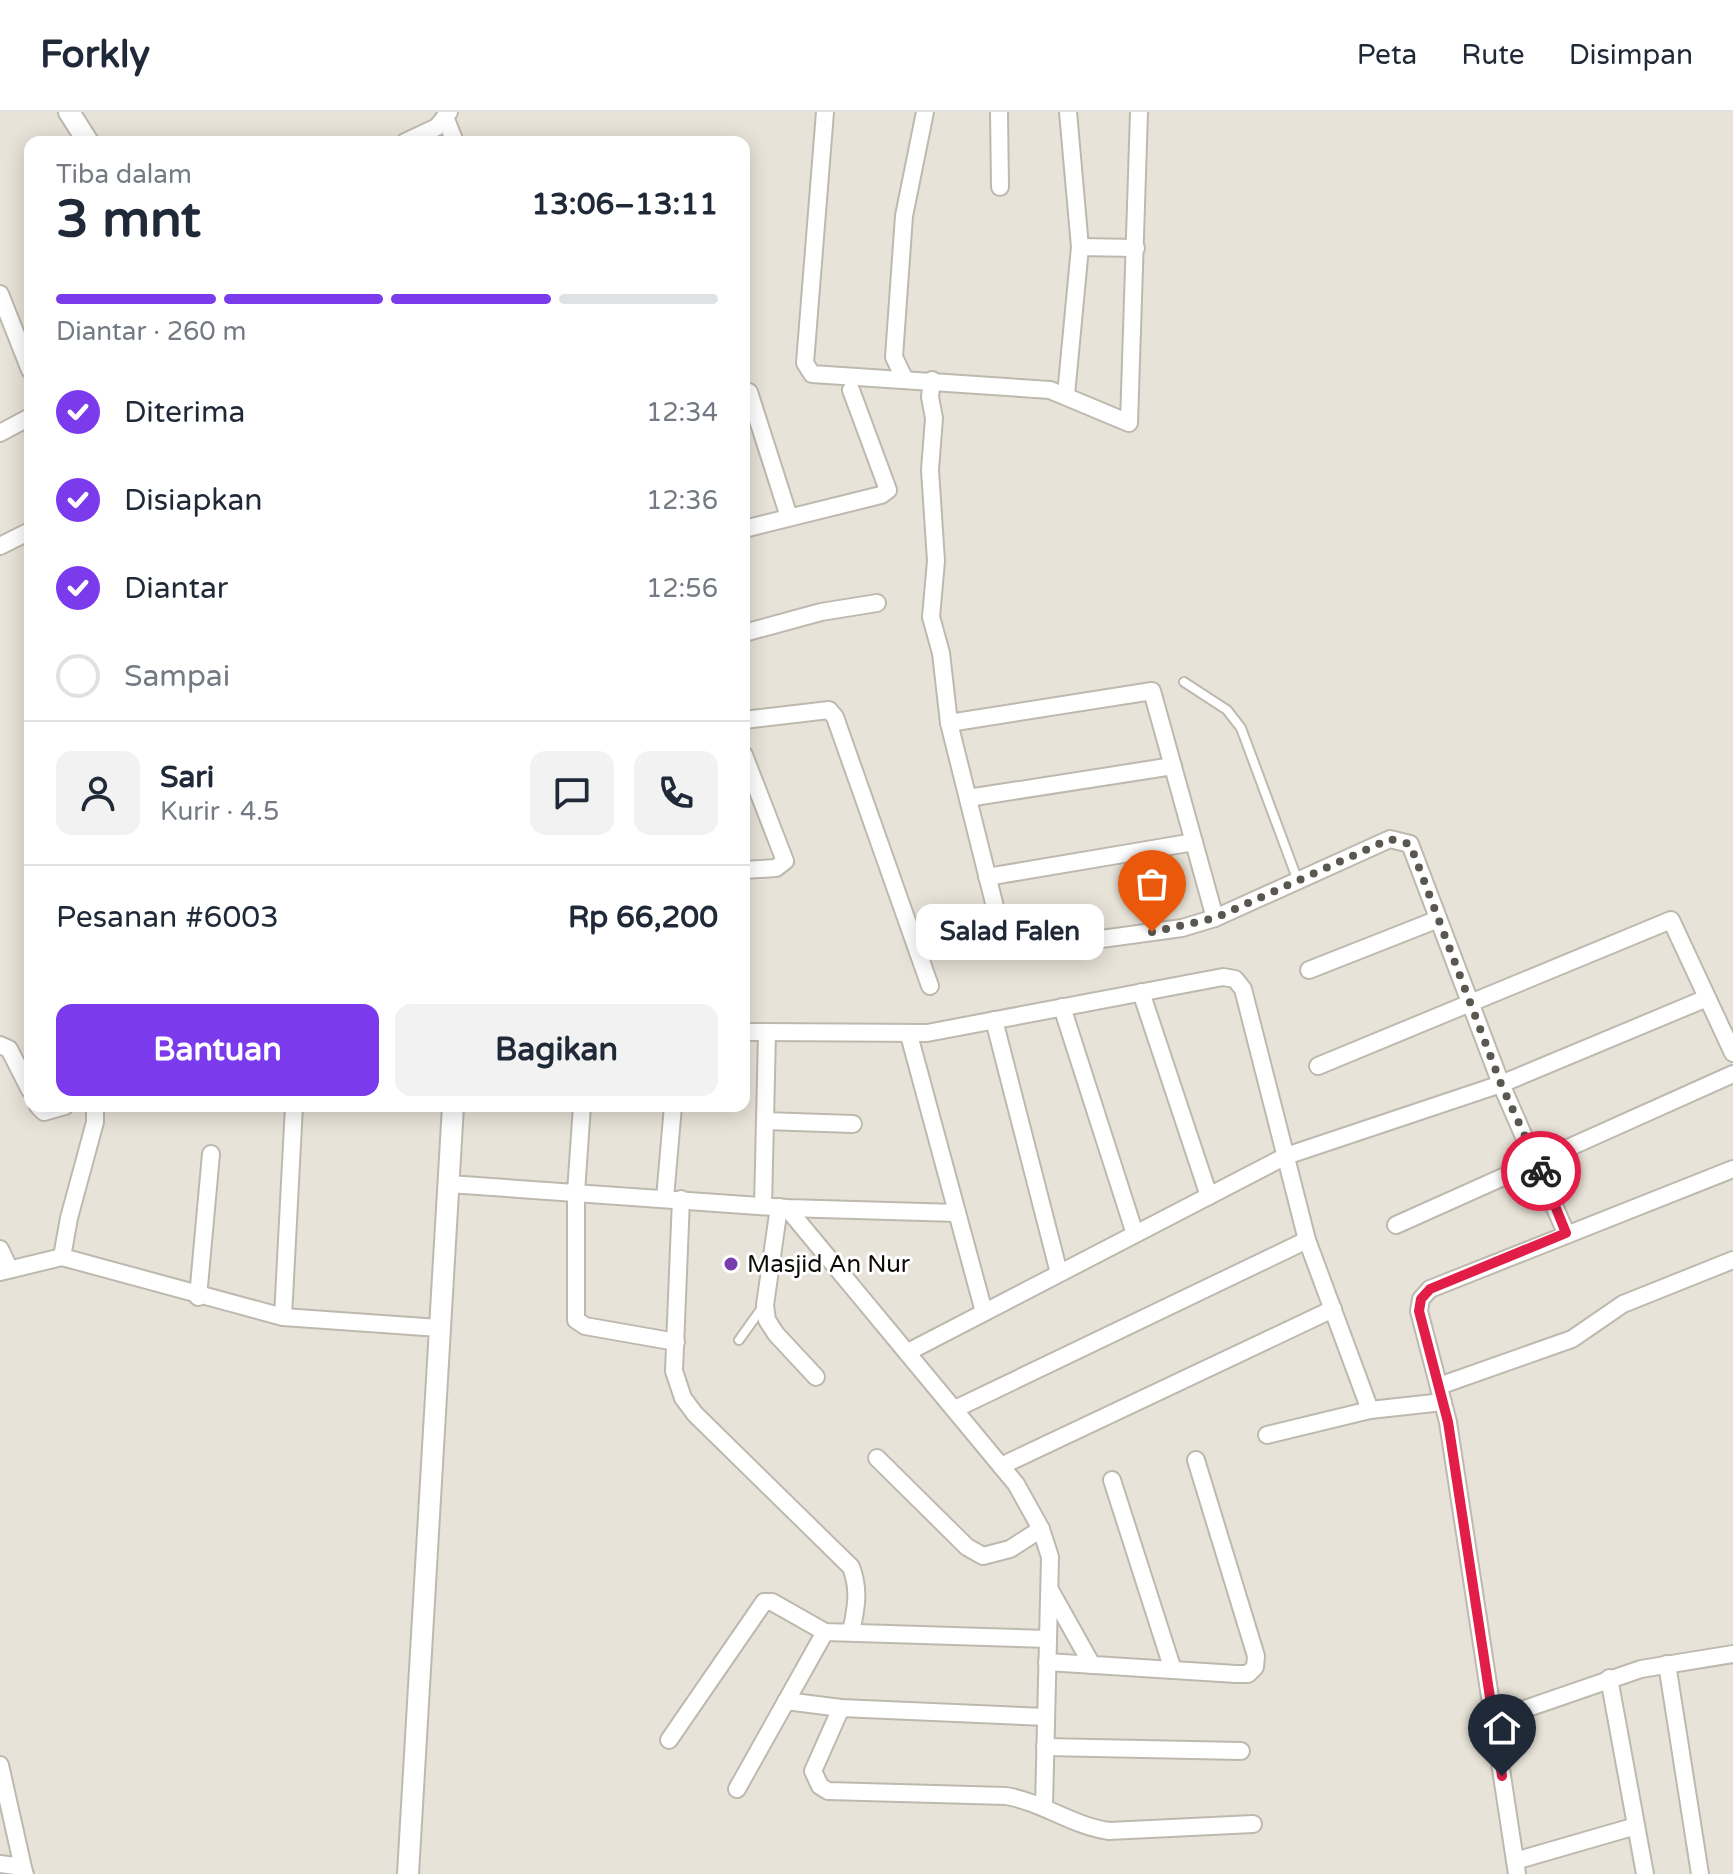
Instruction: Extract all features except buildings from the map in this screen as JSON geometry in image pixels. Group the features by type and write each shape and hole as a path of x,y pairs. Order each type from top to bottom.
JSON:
{"street":[{"path":"69,112 84,136"},
{"path":"825,112 805,363 812,374 827,378 932,380 1050,390 1129,423 1139,112"},
{"path":"905,380 894,357 904,216 925,112"},
{"path":"999,112 1000,187"},
{"path":"1066,395 1080,247 1068,112"},
{"path":"418,136 437,127 447,115"},
{"path":"447,115 453,136"},
{"path":"1080,247 1136,248"},
{"path":"0,294 6,327 24,359"},
{"path":"932,380 930,397 934,418 930,470 936,561 931,617 941,653 949,723 1001,931 1008,941 1019,947 1182,928 1215,918 1390,839 1400,839 1410,844 1468,1002 1566,1233"},
{"path":"750,527 881,495 888,490 851,390"},
{"path":"750,395 789,517"},
{"path":"0,433 24,420"},
{"path":"0,546 24,534"},
{"path":"750,631 821,612 877,603"},
{"path":"949,723 1152,691 1215,918"},
{"path":"750,719 829,710 835,717 930,986"},
{"path":"968,798 1173,766"},
{"path":"750,771 785,861 776,868 750,870"},
{"path":"987,877 1194,842"},
{"path":"1309,970 1436,920"},
{"path":"1318,1066 1671,920 1733,1053"},
{"path":"750,1032 909,1035 1223,977 1235,979 1243,989 1307,1240 1370,1410"},
{"path":"1141,992 1209,1196"},
{"path":"908,1352 1286,1156 1501,1084 1707,998"},
{"path":"1062,1007 1135,1234"},
{"path":"994,1020 1059,1273"},
{"path":"767,1033 765,1121 776,1207 765,1305 767,1320 816,1377"},
{"path":"909,1035 984,1312"},
{"path":"0,1045 9,1049 24,1078"},
{"path":"1396,1225 1733,1074"},
{"path":"62,1257 95,1112"},
{"path":"283,1317 294,1112"},
{"path":"408,1874 453,1112"},
{"path":"582,1112 576,1192 577,1322 676,1342"},
{"path":"673,1112 674,1371 678,1387 689,1406 851,1567 857,1581 851,1632"},
{"path":"765,1121 853,1124"},
{"path":"198,1297 211,1154"},
{"path":"1636,1826 1516,1867 1441,1394 1419,1311 1421,1299 1430,1289 1733,1169"},
{"path":"449,1184 776,1207 957,1213"},
{"path":"776,1207 908,1352 955,1409 1016,1484 1041,1529 1050,1557 1044,1806"},
{"path":"955,1409 1307,1240"},
{"path":"0,1249 4,1270 62,1257 198,1297 283,1317 439,1328"},
{"path":"1267,1435 1441,1394 1572,1339 1623,1304 1733,1260"},
{"path":"1001,1466 1333,1309"},
{"path":"877,1458 967,1547 983,1556 1010,1549 1041,1529"},
{"path":"1047,1662 1236,1674 1248,1674 1255,1667 1256,1656 1196,1460"},
{"path":"1112,1480 1173,1670"},
{"path":"1049,1588 1092,1665"},
{"path":"669,1740 764,1602 772,1602 825,1632 1048,1639"},
{"path":"737,1789 825,1632"},
{"path":"1493,1720 1609,1678 1667,1664 1733,1654"},
{"path":"1667,1664 1700,1874"},
{"path":"1609,1678 1645,1874"},
{"path":"786,1701 841,1708 1046,1717"},
{"path":"841,1708 813,1771 820,1786 828,1791 1006,1796 1044,1806 1109,1831 1253,1824"},
{"path":"1045,1747 1241,1751"},
{"path":"0,1765 25,1873"},
{"path":"0,1864 16,1866 25,1873"}],"lane":[{"path":"1184,682 1227,710 1241,728 1298,881"},
{"path":"739,1340 765,1305"}],"way so far":[{"path":"1152,932 1182,928 1215,918 1390,839 1400,839 1410,844 1436,920 1501,1084 1541,1171"}],"place":[{"name":"Salad Falen","path":"1152,932"},
{"name":"Masjid An Nur","path":"731,1264"}],"route":[{"path":"1502,1776 1448,1422 1419,1311 1421,1299 1430,1289 1566,1233 1541,1171"}]}
